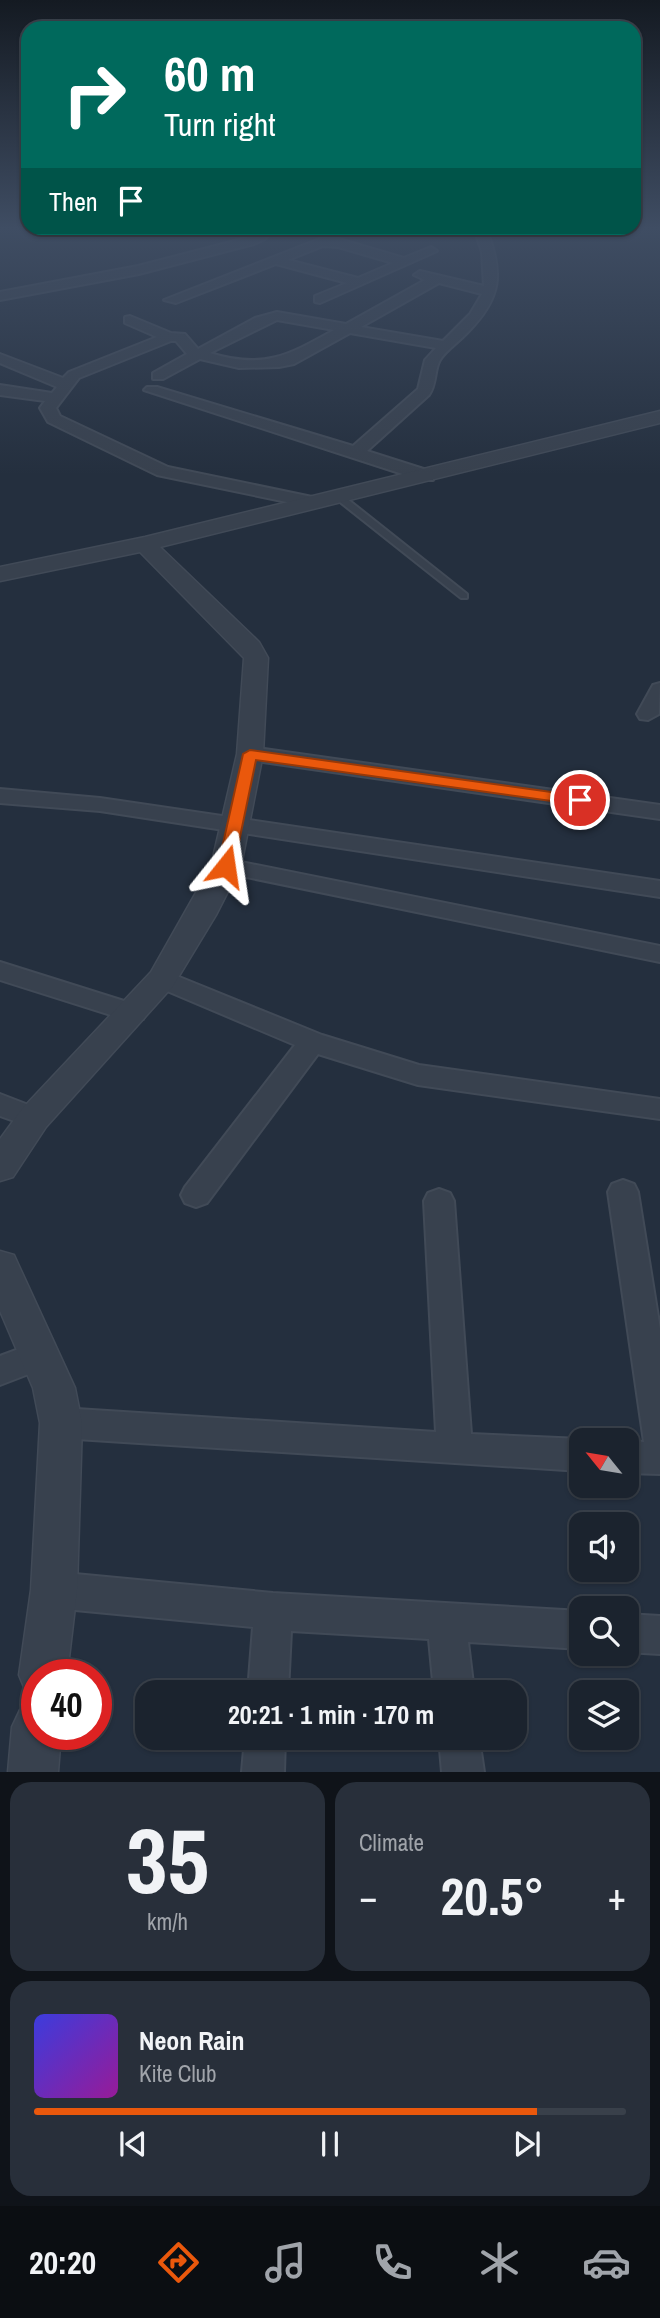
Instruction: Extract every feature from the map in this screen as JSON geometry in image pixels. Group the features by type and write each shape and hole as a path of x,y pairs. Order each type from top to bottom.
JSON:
{"street":[{"path":"311,502 163,471 54,419 48,408 64,384 80,372 169,337 180,337 189,349 201,354 251,365 275,365 289,361 382,310"},
{"path":"356,452 424,392 429,384 432,360 476,318 481,310"},
{"path":"427,476 155,383 201,354 268,318 288,316 446,346"},
{"path":"130,320 169,337"},
{"path":"0,358 64,384"},
{"path":"0,390 54,398"},
{"path":"0,574 145,544 660,417"},
{"path":"0,1167 34,1118 162,979 196,924 226,866 237,824 254,716 258,672 256,658 250,647 145,544"},
{"path":"648,714 660,689"},
{"path":"250,750 660,812"},
{"path":"0,796 63,800 237,824 563,877 660,889"},
{"path":"226,866 660,954"},
{"path":"0,971 133,1013"},
{"path":"162,979 312,1042 418,1074 660,1109"},
{"path":"196,1195 312,1042"},
{"path":"0,1104 34,1118"},
{"path":"623,1192 660,1439"},
{"path":"439,1201 454,1450"},
{"path":"0,1266 54,1388 61,1423 54,1590 45,1659"},
{"path":"0,1371 40,1355"},
{"path":"61,1423 454,1450 569,1455"},
{"path":"639,1457 660,1458"},
{"path":"54,1590 273,1611 569,1629"},
{"path":"269,1680 273,1611"},
{"path":"447,1623 453,1680"},
{"path":"639,1634 660,1635"},
{"path":"33,1772 35,1750"},
{"path":"263,1772 264,1750"},
{"path":"460,1750 463,1772"}],"lane":[{"path":"338,496 464,596"}],"route":[{"path":"226,866 250,754 580,800"}]}
